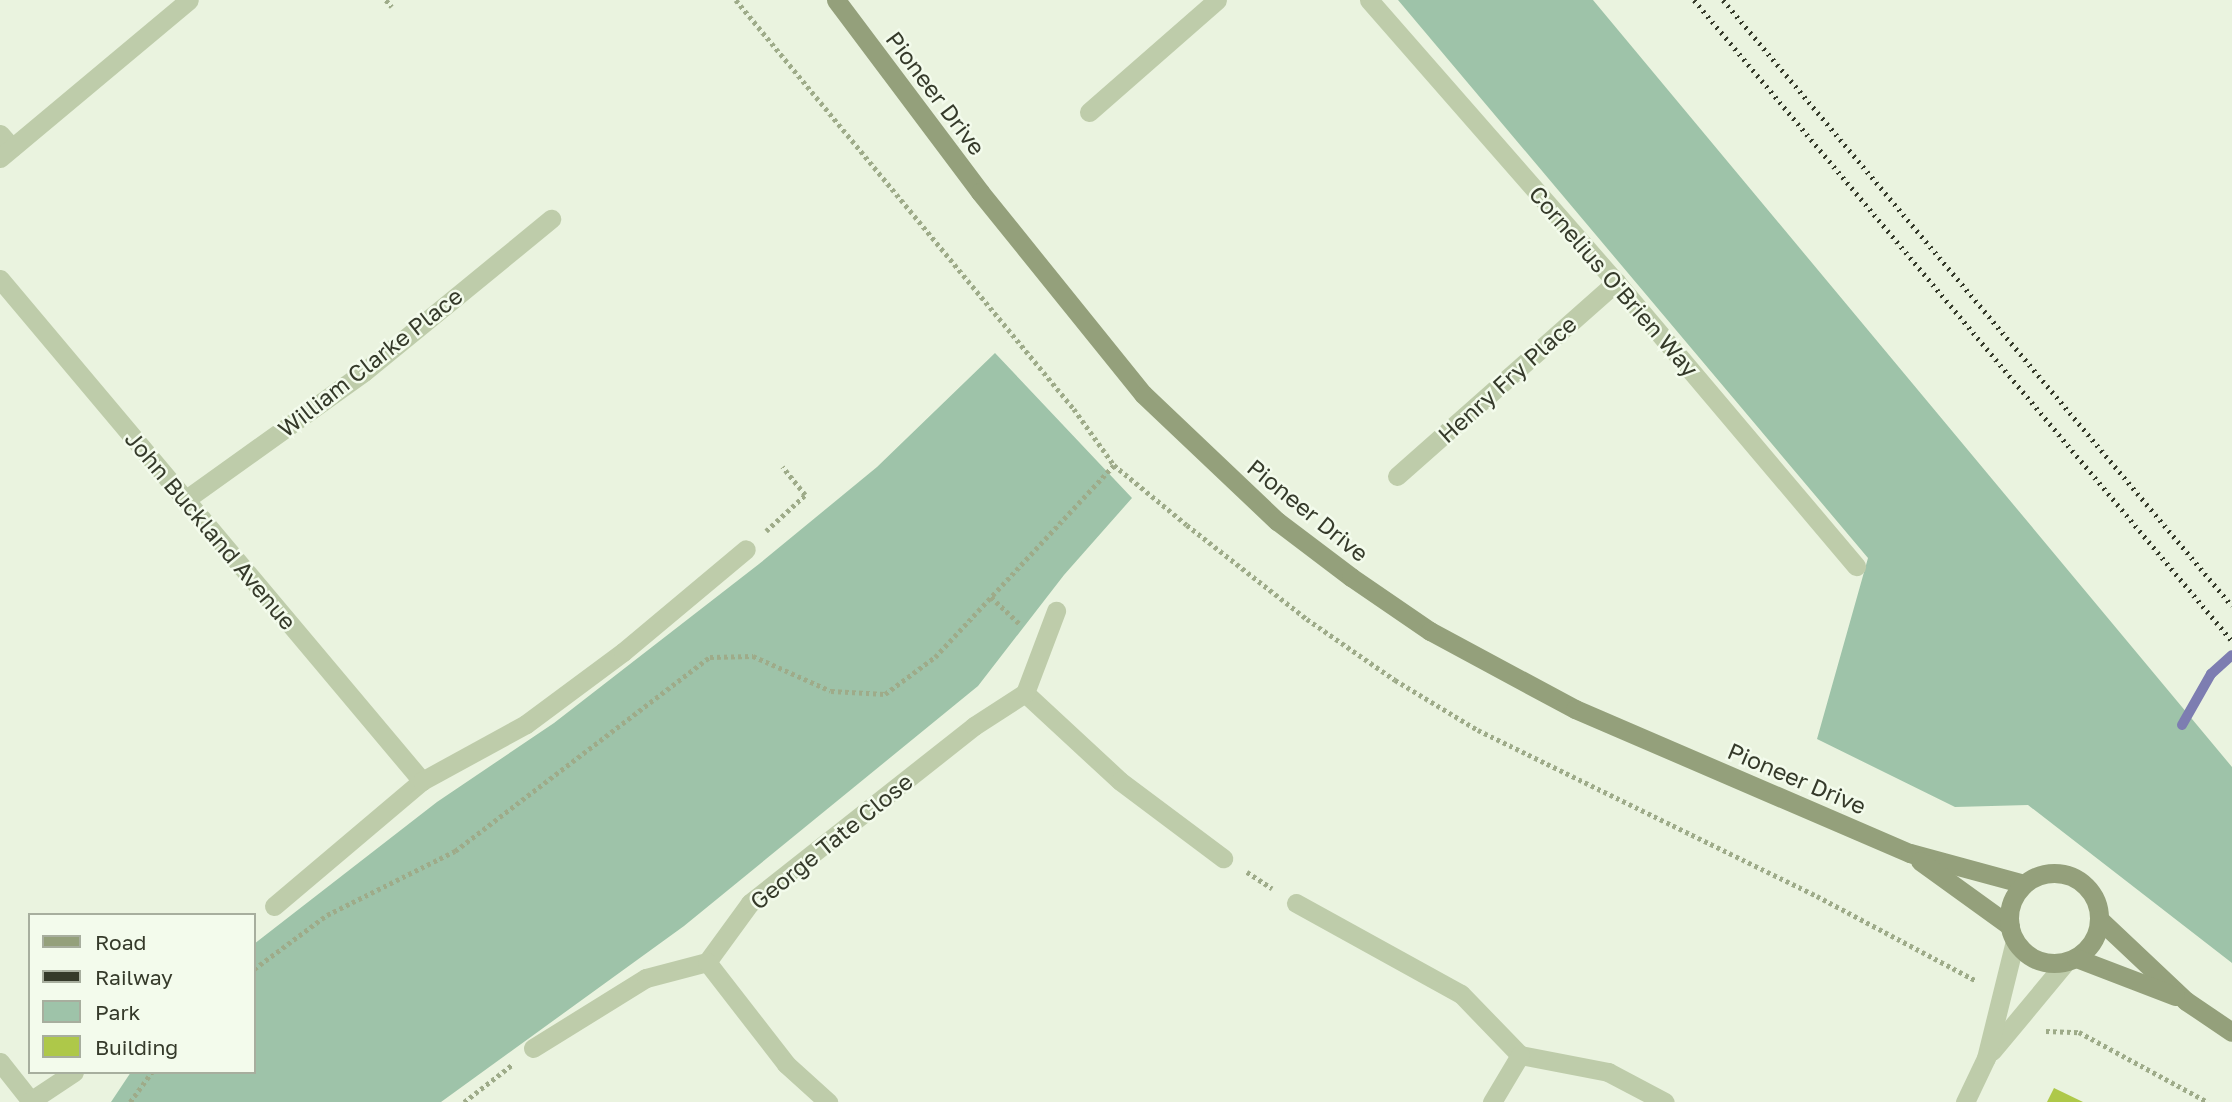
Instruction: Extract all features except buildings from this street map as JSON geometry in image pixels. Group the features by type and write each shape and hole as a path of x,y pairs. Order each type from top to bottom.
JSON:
{"main road":[{"name":"Pioneer Drive","path":"836,0 1090,332 1143,394 1277,521 1430,631 1509,676 1910,853 2024,884"},
{"name":"Pioneer Drive","path":"1910,853 2012,934"},
{"path":"2186,1001 2070,960 2034,959 2012,934 2015,896 2024,884 2043,874 2074,877 2096,901 2100,920 2186,1001 2232,1032"},
{"path":"2070,960 2088,948 2100,920"}],"street":[{"path":"4,147 189,0"},
{"path":"1089,111 1217,0"},
{"name":"Cornelius O'Brien Way","path":"1369,0 1616,282 1856,566"},
{"name":"William Clarke Place","path":"185,500 364,372 551,219"},
{"name":"John Buckland Avenue","path":"0,279 422,780"},
{"name":"Henry Fry Place","path":"1397,477 1616,282"},
{"path":"274,906 422,780 526,723 623,652 746,549"},
{"path":"1056,611 1025,693 1120,780 1223,858"},
{"name":"George Tate Close","path":"707,962 750,903 974,726 1025,693"},
{"path":"1296,904 1461,994 1520,1055 1608,1072 1665,1102"},
{"path":"1965,1102 1986,1058 2012,934"},
{"path":"1986,1058 2070,960"},
{"path":"533,1048 646,978 707,962 786,1065 828,1102"},
{"path":"1492,1102 1520,1055"},
{"path":"0,1062 30,1101 72,1074"}],"path":[{"path":"386,0 392,7"},
{"path":"256,968 327,915 454,851 710,656 753,656 831,691 885,694 935,657 1114,465"},
{"path":"746,549 805,495 782,467"},
{"path":"991,597 1043,645"},
{"path":"1223,858 1296,904"},
{"path":"464,1102 533,1048"},
{"path":"130,1102 151,1074"}],"green space":[{"path":"1398,0 1593,0 2232,767 2232,963 2028,805 1955,807 1817,739 1868,558"},
{"path":"995,353 1132,498 1064,575 978,686 684,926 441,1102 111,1102 130,1074 256,1074 256,942 437,802 554,723 759,564 877,467"}],"waterway":[{"path":"2182,725 2211,674 2232,655"}],"railway":[{"path":"1694,0 2232,641"},
{"path":"1723,0 2232,606"}]}
